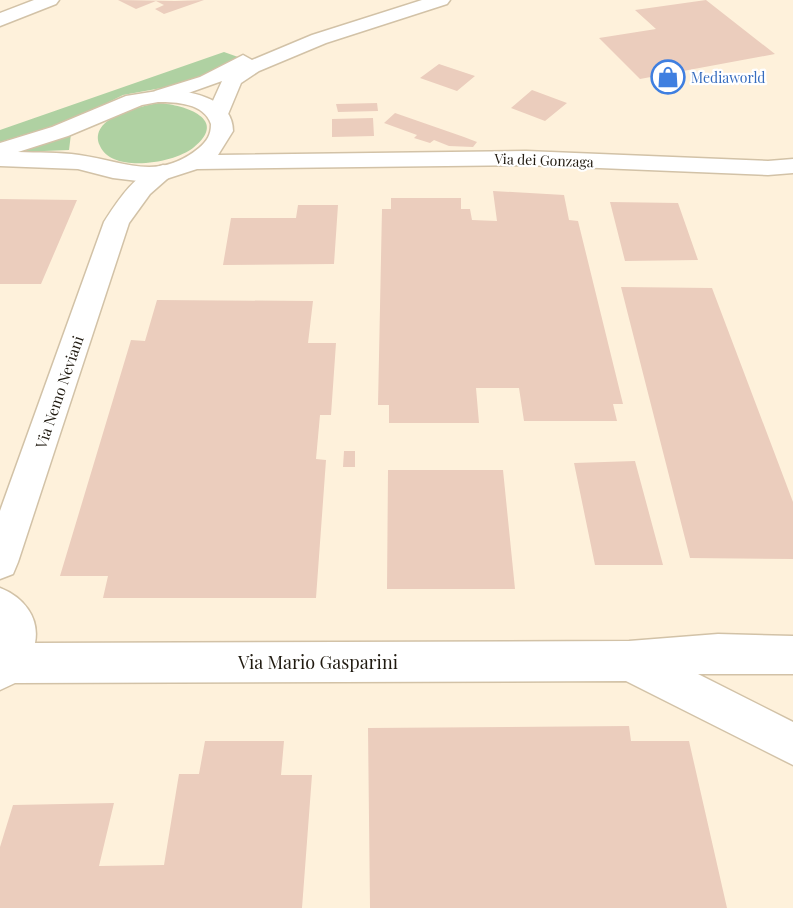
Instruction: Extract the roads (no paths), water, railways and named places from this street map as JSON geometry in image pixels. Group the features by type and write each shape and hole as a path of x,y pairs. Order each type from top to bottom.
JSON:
{"main road":[{"path":"0,20 50,0"},
{"path":"163,96 207,81 283,43 403,0"},
{"path":"220,121 227,89 234,79 252,67 319,39 441,0"},
{"name":"Via dei Gonzaga","path":"0,150 31,142 96,117 126,102 163,96 195,101 220,121 233,138 294,160"},
{"path":"96,117 81,137 81,148 87,158 106,169"},
{"name":"Via dei Gonzaga","path":"0,159 75,161 138,174 163,172 191,162 207,152 218,141 220,121"},
{"name":"Via dei Gonzaga","path":"191,162 526,158 768,168 793,166"},
{"name":"Via Nemo Neviani","path":"106,169 117,222"},
{"name":"Via Nemo Neviani","path":"0,562 117,222 141,189 163,172"},
{"path":"0,606 10,611 17,621 16,648 4,666"},
{"name":"Via Mario Gasparini","path":"4,666 629,661 718,653 793,655"},
{"name":"Via Mario Gasparini","path":"629,661 793,744"}],"place":[{"name":"Mediaworld","path":"668,77"}]}
